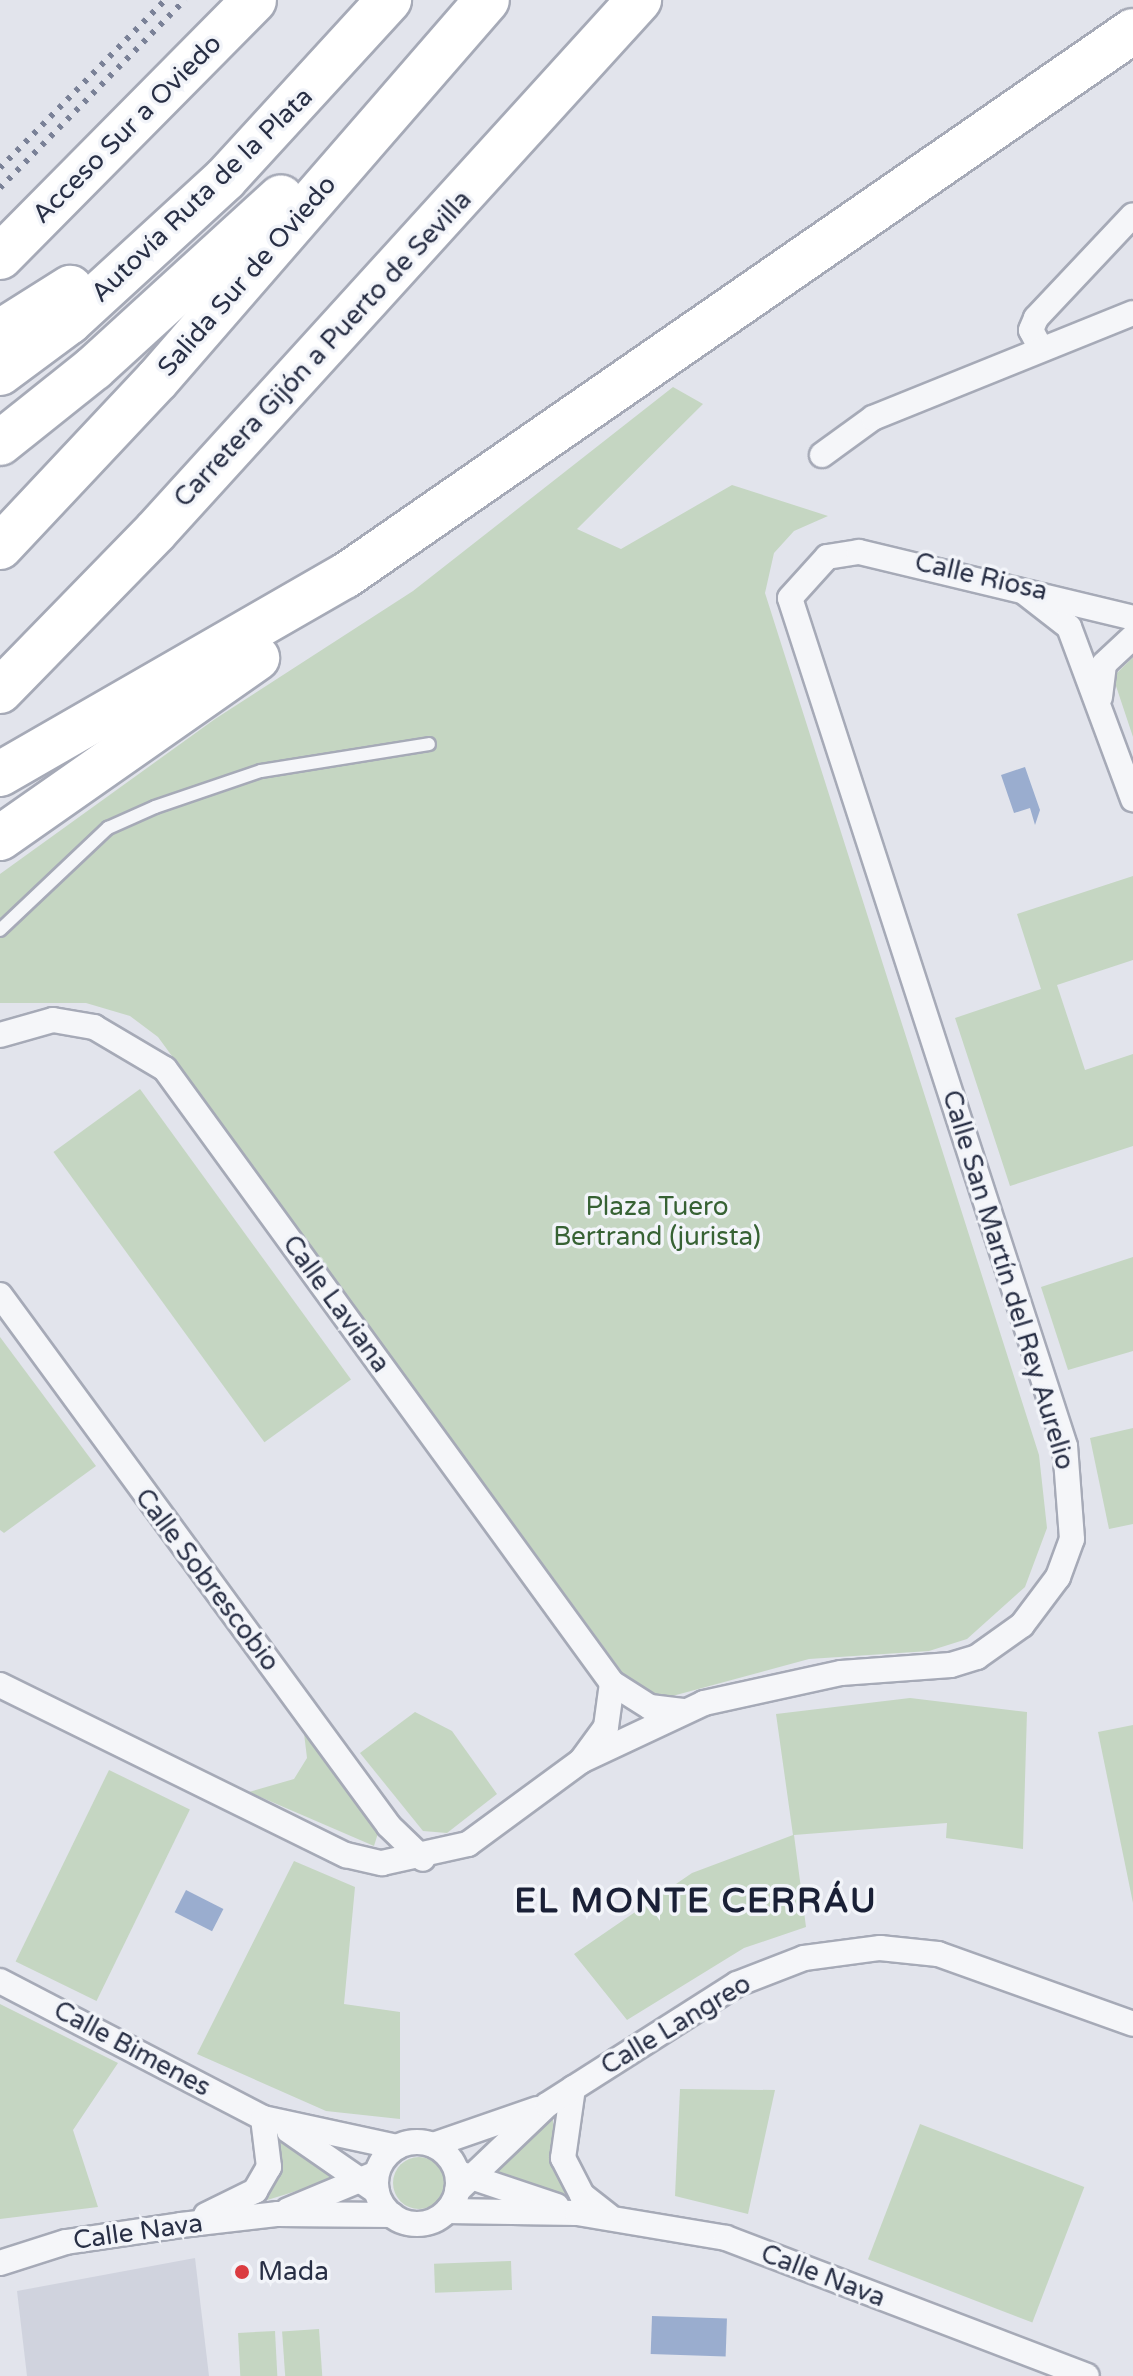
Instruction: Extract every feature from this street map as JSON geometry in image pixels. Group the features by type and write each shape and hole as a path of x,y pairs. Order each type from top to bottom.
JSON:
{"highway":[{"name":"Acceso Sur a Oviedo","path":"0,257 254,0"},
{"path":"0,332 105,261 386,0"},
{"name":"Autovía Ruta de la Plata","path":"0,373 69,322 225,179 386,0"},
{"name":"Autovía Ruta de la Plata","path":"0,443 247,231 484,0"},
{"name":"Salida Sur de Oviedo","path":"0,547 157,380 484,0"},
{"name":"Carretera Gijón a Puerto de Sevilla","path":"0,691 167,519 639,0"},
{"path":"11,768 345,576 1133,31"},
{"path":"0,838 463,518 715,319"}],"street":[{"path":"1041,349 1031,330 1036,318 1133,215"},
{"path":"822,455 873,418 1133,313"},
{"name":"Calle Riosa","path":"827,557 859,552 1007,582 1133,618"},
{"name":"Calle San Martín del Rey Aurelio","path":"0,1685 346,1855 382,1863 423,1859 468,1844 581,1761 614,1751 683,1711 793,1680 977,1657 1043,1600 1075,1522 1065,1446 792,620 790,598 827,557"},
{"path":"1007,582 1069,627 1100,697 1133,799"},
{"path":"1100,697 1104,664 1133,637"},
{"name":"Calle Laviana","path":"0,1035 53,1020 94,1027 165,1069 612,1683 650,1707 683,1711"},
{"name":"Calle Sobrescobio","path":"0,1295 389,1826 423,1859"},
{"path":"581,1761 606,1727 612,1683"},
{"name":"Calle Langreo","path":"458,2188 547,2105 737,1984 842,1950 896,1948 960,1959 1133,2024"},
{"name":"Calle Bimenes","path":"0,1981 272,2121 371,2182"},
{"path":"573,2088 563,2158 582,2195 611,2217"},
{"name":"Calle Langreo","path":"433,2145 547,2105"},
{"path":"181,2225 255,2191 269,2167 272,2121"},
{"name":"Calle Bimenes","path":"272,2121 397,2147"},
{"path":"433,2145 458,2188 414,2224 392,2215 371,2182 397,2147 433,2145"},
{"name":"Calle Nava","path":"278,2214 371,2182"},
{"name":"Calle Nava","path":"458,2188 577,2213"},
{"name":"Calle Nava","path":"458,2188 577,2213 726,2238 1065,2373 1087,2376"},
{"name":"Calle Nava","path":"0,2263 66,2242 181,2225 278,2214 392,2215"},
{"path":"0,2245 66,2242"}],"lane":[{"path":"0,930 96,838 155,807 261,771 429,744"}],"shaded area":[{"path":"195,2258 209,2376 27,2376 17,2291"}],"green space":[{"name":"Plaza Tuero Bertrand (jurista)","path":"673,387 703,404 577,529 621,549 732,485 828,516 794,531 774,553 765,593 1039,1455 1047,1528 1025,1587 967,1639 929,1651 809,1659 665,1698 642,1692 625,1676 158,1037 130,1016 86,1003 0,1003 0,874 215,719 413,591"},
{"path":"1133,657 1133,737 1113,677"},
{"path":"1133,876 1133,960 1057,985 1085,1070 1133,1054 1133,1146 1010,1186 955,1018 1041,989 1017,914"},
{"path":"140,1089 351,1379 264,1442 53,1152"},
{"path":"1133,1257 1133,1351 1068,1370 1041,1287"},
{"path":"0,1337 96,1466 4,1533 0,1530"},
{"path":"1133,1428 1133,1524 1109,1529 1090,1438"},
{"path":"910,1698 1027,1712 1023,1849 946,1838 947,1823 794,1835 806,1927 744,1948 627,2020 574,1954 692,1873 793,1835 776,1714"},
{"path":"415,1712 452,1731 497,1794 447,1833 423,1831 360,1753"},
{"path":"303,1725 379,1830 374,1846 249,1792 294,1779 307,1758"},
{"path":"1133,1725 1133,1903 1098,1732"},
{"path":"109,1770 190,1809 97,2001 16,1961"},
{"path":"294,1861 355,1887 344,2004 400,2012 400,2119 326,2111 197,2054"},
{"path":"0,2004 118,2063 73,2130 98,2207 0,2219"},
{"path":"680,2089 775,2090 748,2214 675,2196"},
{"path":"553,2119 554,2161 573,2196 491,2173"},
{"path":"920,2124 1084,2187 1032,2322 868,2259"},
{"path":"280,2138 342,2177 264,2201 277,2177"},
{"path":"419,2157 437,2165 445,2183 437,2201 419,2209 401,2201 393,2183 401,2165"},
{"path":"511,2261 512,2290 435,2293 434,2264"},
{"path":"319,2329 322,2376 285,2376 282,2332"},
{"path":"275,2331 277,2376 240,2376 238,2333"}],"water":[{"path":"1025,767 1040,810 1035,825 1030,808 1014,813 1001,775"},
{"path":"186,1890 223,1909 212,1931 175,1912"},
{"path":"652,2316 727,2319 726,2357 651,2354"}],"railway":[{"path":"0,168 165,0"},
{"path":"0,188 185,0"}],"place":[{"name":"Mada","path":"242,2272"}],"district":[{"name":"EL MONTE CERRÁU","path":"696,1902"}]}
